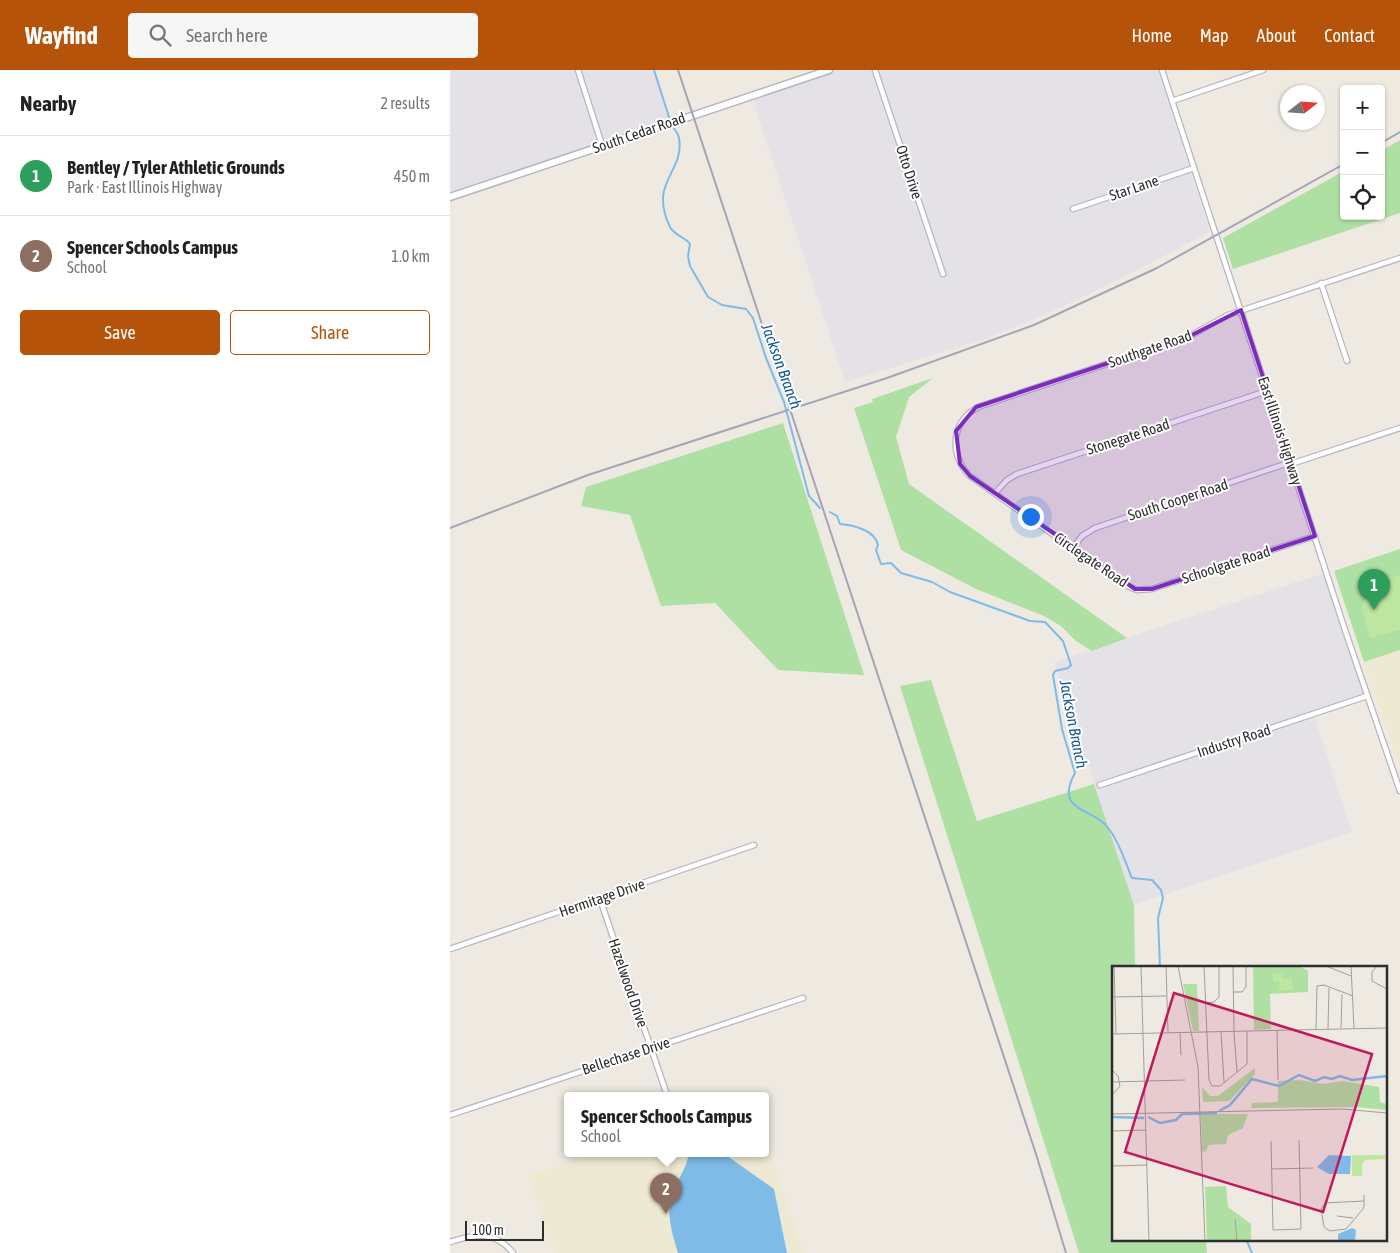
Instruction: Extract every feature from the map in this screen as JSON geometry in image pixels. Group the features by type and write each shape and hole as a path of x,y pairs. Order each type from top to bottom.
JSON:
{"main road":[{"name":"South Cedar Road","path":"450,197 675,120 829,70"}],"street":[{"path":"578,70 602,145"},
{"name":"Otto Drive","path":"876,70 943,274"},
{"name":"East Illinois Highway","path":"1162,70 1314,536 1400,791"},
{"path":"1172,101 1262,70"},
{"name":"Star Lane","path":"1073,209 1194,168"},
{"name":"Southgate Road","path":"960,424 969,412 981,406 1190,336 1224,316 1241,310 1400,259"},
{"path":"1321,284 1347,361"},
{"name":"Stonegate Road","path":"995,493 1007,480 1017,474 1267,391"},
{"name":"Circlegate Road","path":"960,424 955,444 960,464 970,476 1125,585 1137,590"},
{"name":"South Cooper Road","path":"1073,548 1082,536 1095,528 1400,428"},
{"name":"Schoolgate Road","path":"1137,590 1152,589 1314,536"},
{"name":"Industry Road","path":"1100,785 1367,696"},
{"name":"Hermitage Drive","path":"450,949 754,845"},
{"name":"Hazelwood Drive","path":"600,899 666,1092"},
{"name":"Bellechase Drive","path":"450,1116 803,998"},
{"path":"450,1242 472,1235 485,1235 500,1240 513,1253"}],"highlighted area":[{"path":"1241,310 1315,536 1152,589 1135,589 970,476 960,464 956,431 976,407 1190,336"}],"shaded area":[{"path":"450,70 654,70 669,118 450,193"},
{"path":"838,70 1158,70 1210,232 1104,287 1044,315 982,340 845,382 753,100"},
{"path":"1324,573 1365,695 1313,713 1352,832 1134,905 1054,662"},
{"path":"1400,650 1400,766 1364,662"},
{"path":"769,1148 803,1253 555,1253 528,1175 585,1157 769,1157"}],"green space":[{"path":"1400,140 1400,213 1385,218 1385,175 1385,149"},
{"path":"1340,173 1340,220 1379,220 1233,269 1223,238"},
{"path":"933,378 909,397 896,437 909,484 1127,638 1092,651 1076,641 1061,626 1044,616 976,589 901,550 854,408 873,402 872,399"},
{"path":"783,423 864,675 778,670 715,603 661,606 630,515 581,506 586,487"},
{"path":"1400,549 1400,650 1364,662 1334,571"},
{"path":"1400,575 1400,630 1370,638 1361,607 1372,584"},
{"path":"931,680 977,821 1094,784 1134,905 1135,966 1112,966 1112,1240 1206,1240 1207,1253 1079,1253 900,686"}],"water":[{"path":"688,1157 729,1157 774,1189 787,1253 678,1253 671,1227 670,1202"}],"waterway":[{"name":"Jackson Branch","path":"654,70 670,120"},
{"name":"Jackson Branch","path":"672,125 679,138 679,150 677,160 668,178 663,199 664,211 670,227 690,244 688,256 690,266 708,297 722,305 746,309 753,318 766,358 784,402 809,496 820,508"},
{"name":"Jackson Branch","path":"830,512 837,516 840,524 863,529 873,536 878,545 876,550 881,564 891,563 901,573 932,582 950,592 1030,621 1045,622 1063,641 1071,665 1068,668 1055,671 1053,675 1062,729 1075,773 1070,786 1069,796 1078,808 1102,822 1113,834 1132,878 1152,880 1161,890 1163,898 1158,918 1160,966"},
{"name":"Jackson Branch","path":"1246,1240 1252,1253"}],"railway":[{"path":"678,70 1036,1154 1066,1253"},
{"path":"1385,141 1400,132"},
{"path":"450,528 588,475 887,378 1034,325 1157,268 1340,166"}],"place":[{"name":"Bentley / Tyler Athletic Grounds","path":"1374,610"},
{"name":"Spencer Schools Campus","path":"666,1214"}]}
